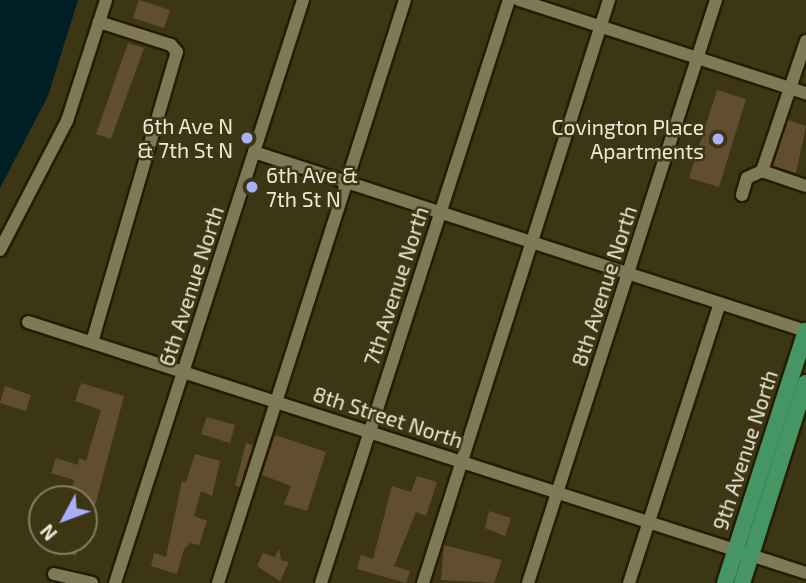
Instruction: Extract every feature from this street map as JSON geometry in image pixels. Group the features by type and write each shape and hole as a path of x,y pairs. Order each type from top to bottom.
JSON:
{"main road":[{"name":"9th Avenue North","path":"724,583 806,331"},
{"name":"9th Avenue North","path":"742,583 806,383"}],"street":[{"path":"0,250 67,121 106,0"},
{"name":"6th Avenue North","path":"116,583 303,0"},
{"path":"218,583 405,0"},
{"name":"7th Avenue North","path":"321,583 509,0"},
{"path":"519,0 806,93"},
{"path":"423,583 609,0"},
{"name":"8th Avenue North","path":"528,583 716,0"},
{"path":"92,342 177,52 171,46 99,22"},
{"path":"762,171 792,89 806,41"},
{"path":"254,152 806,331"},
{"path":"742,195 747,178 762,171 804,186 806,171"},
{"path":"629,583 720,303"},
{"name":"8th Street North","path":"28,322 806,573"},
{"path":"54,574 92,583"}],"water":[{"path":"0,0 78,0 48,96 0,188"}],"building":[{"path":"139,0 170,10 164,28 133,18"},
{"path":"128,43 144,48 111,139 96,134"},
{"name":"Covington Place Apartments","path":"717,90 746,99 719,187 689,178"},
{"path":"788,120 806,126 796,173 773,166"},
{"path":"81,383 124,396 98,495 98,485 73,485 74,480 51,473 56,458 78,465 79,458 86,461 101,410 75,401"},
{"path":"5,386 31,395 26,411 0,403"},
{"path":"207,417 235,425 230,443 201,434"},
{"path":"275,435 326,452 307,511 284,504 291,486 262,475"},
{"path":"246,443 253,445 240,487 235,486"},
{"path":"195,454 220,461 212,496 201,491 194,516 207,521 199,545 190,543 184,549 177,574 151,566 154,553 166,557 182,481 186,482"},
{"path":"417,476 437,482 426,516 416,512 394,566 410,571 406,583 357,569 361,555 373,559 392,486 411,492"},
{"path":"489,511 511,518 505,536 485,528"},
{"path":"444,545 502,560 494,583 441,580"},
{"path":"279,548 281,560 289,562 280,581 257,566 263,553 275,557"}],"place":[{"name":"6th Ave N & 7th St N","path":"247,138"},
{"name":"Covington Place Apartments","path":"718,139"},
{"name":"6th Ave & 7th St N","path":"252,187"}]}
